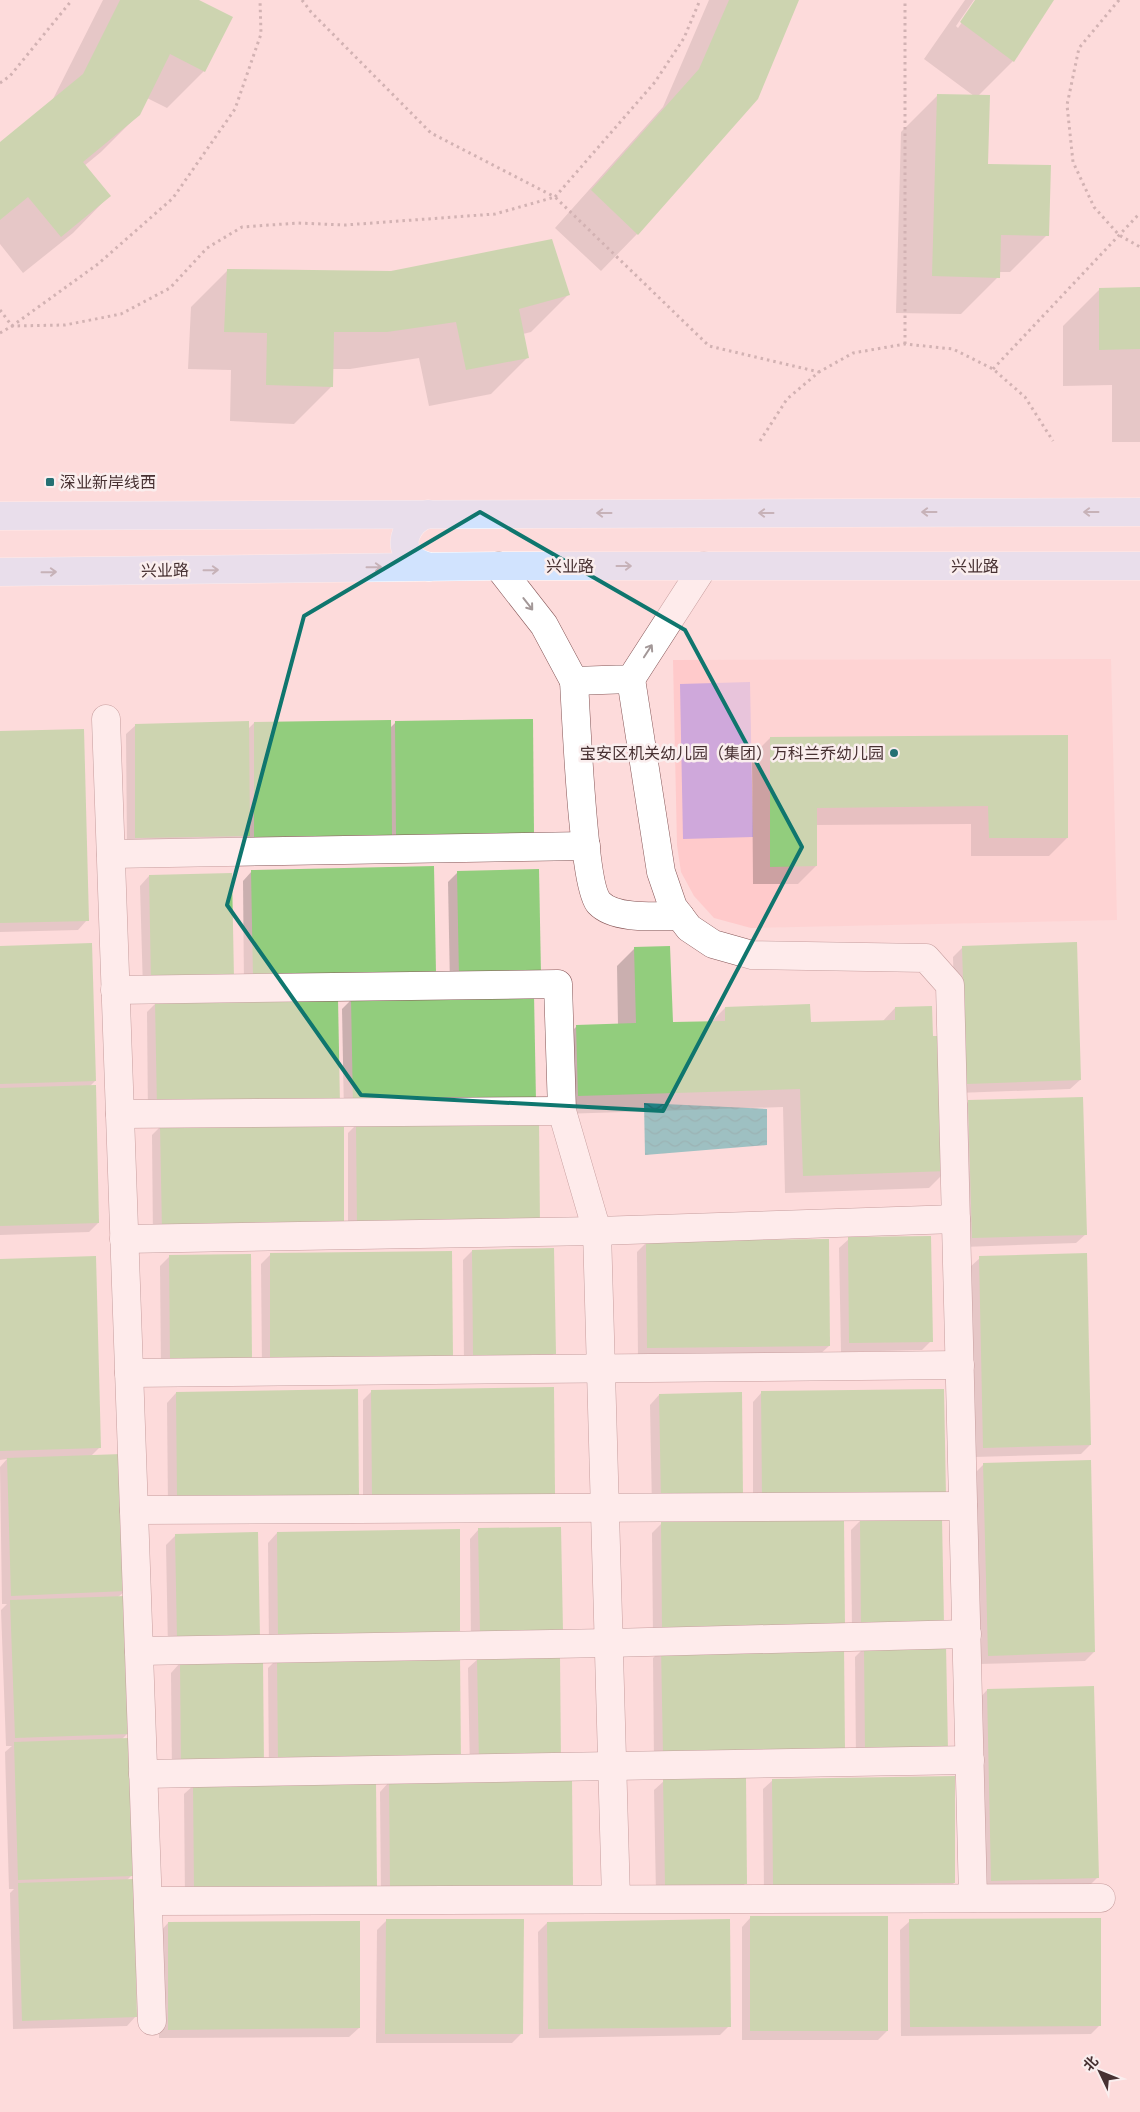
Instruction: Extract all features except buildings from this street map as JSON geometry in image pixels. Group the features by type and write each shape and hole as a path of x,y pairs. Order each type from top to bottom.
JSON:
{"main road":[{"path":"0,516 1140,512"},
{"path":"428,514 412,523 405,539 409,556 416,562 429,567"},
{"name":"兴业路","path":"0,572 498,566 1140,566"}],"lane":[{"path":"498,566 544,625 574,681 586,846 593,892 599,903 610,910 625,915 680,916"},
{"path":"704,566 631,679 661,872 673,906 689,928 713,944 752,955 926,958 950,985 973,1898"},
{"path":"574,681 631,679"},
{"path":"106,719 152,2021"},
{"path":"111,854 586,846"},
{"path":"115,990 558,984 562,1110 597,1231 616,1899"},
{"path":"120,1114 562,1110"},
{"path":"124,1239 597,1231 956,1219"},
{"path":"129,1373 960,1365"},
{"path":"134,1510 964,1506"},
{"path":"139,1651 609,1643 967,1634"},
{"path":"144,1774 970,1760"},
{"path":"148,1901 1101,1898"}],"path":[{"path":"0,83 10,76 72,0"},
{"path":"0,333 98,264 173,198 236,109 260,34 260,0"},
{"path":"302,0 311,12 431,133 554,197 709,346 819,372"},
{"path":"12,326 65,325 121,314 170,288 207,248 242,227 298,223 345,225 495,214 554,197 655,82 684,38 700,0"},
{"path":"904,344 905,0"},
{"path":"1120,0 1079,48 1067,105 1074,162 1094,208 1120,235 1140,247"},
{"path":"993,369 1140,213"},
{"path":"0,310 12,326"},
{"path":"760,441 787,399 819,372 853,353 904,344 953,349 993,369 1025,397 1053,441"}],"highlighted area":[{"path":"480,512 685,630 802,847 663,1111 361,1095 227,905 304,616"}],"shaded area":[{"name":"宝安区机关幼儿园（集团）万科兰乔幼儿园","path":"1111,659 1117,920 751,928 714,918 694,896 681,872 677,845 673,660"},
{"path":"750,682 753,837 683,839 680,684"}],"water":[{"path":"644,1103 767,1109 767,1145 645,1155"}],"place":[{"name":"深业新岸线西","path":"50,482"},
{"name":"宝安区机关幼儿园（集团）万科兰乔幼儿园","path":"894,753"}]}
